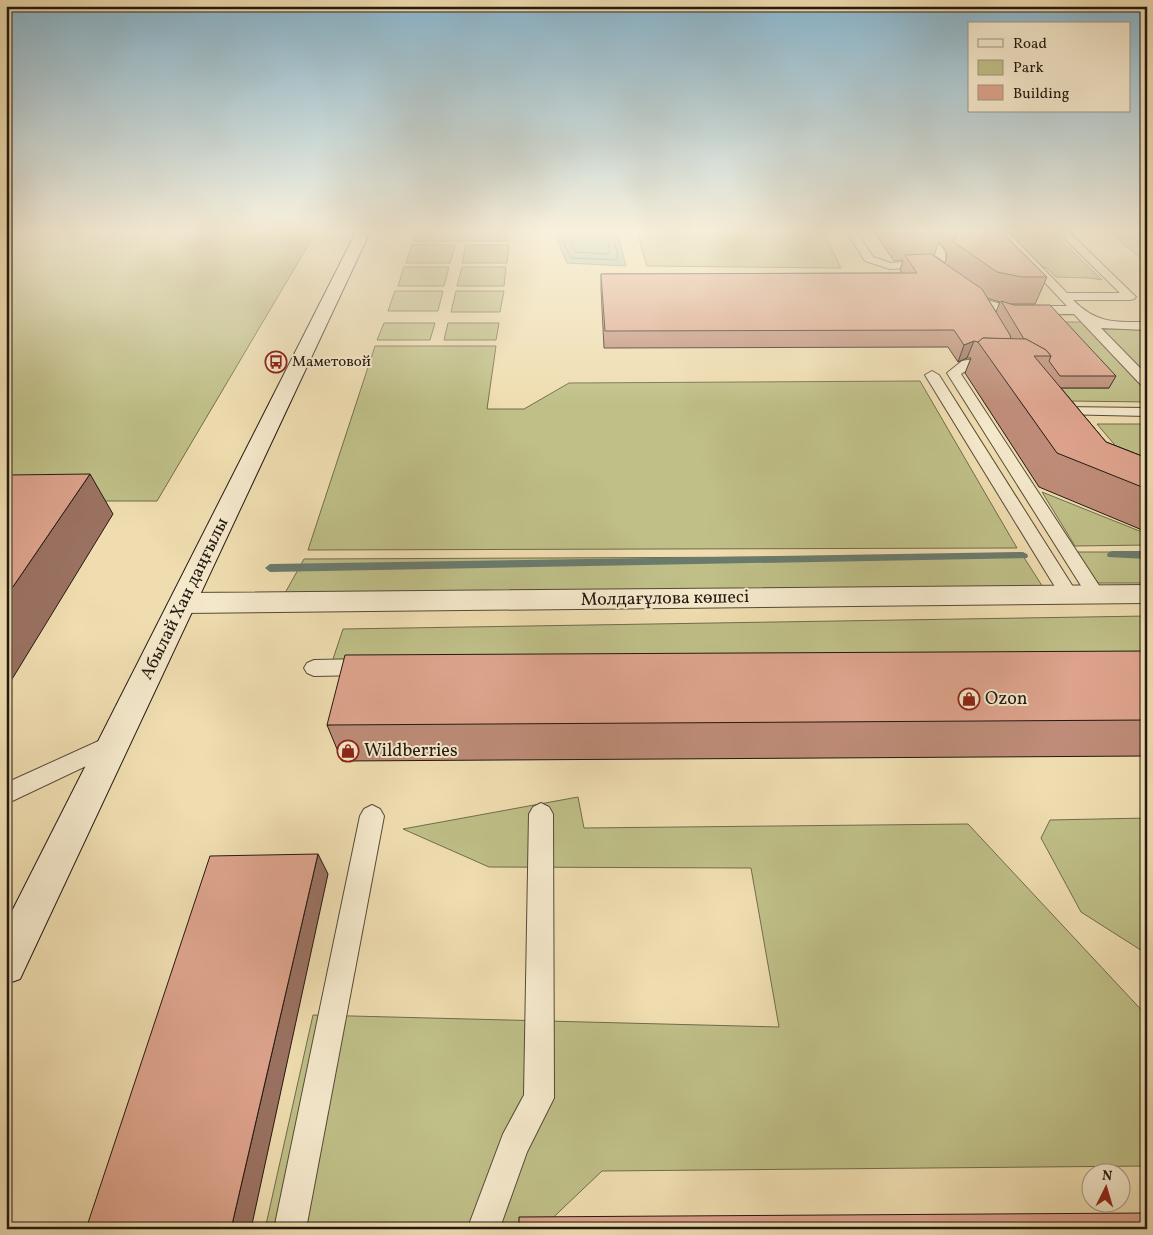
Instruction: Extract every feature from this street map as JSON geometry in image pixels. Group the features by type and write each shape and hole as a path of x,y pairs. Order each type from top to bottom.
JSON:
{"street":[{"name":"Абылай Хан даңғылы","path":"6,965 335,290"},
{"name":"Молдағұлова көшесі","path":"184,603 1147,594"}],"lane":[{"path":"967,290 982,302 992,318"},
{"path":"1057,290 1147,383"},
{"path":"1063,296 1130,296 1123,290"},
{"path":"982,302 1010,310 1076,310 1106,326 1147,326"},
{"path":"1006,365 966,364 954,373 1096,595"},
{"path":"932,376 1069,595"},
{"path":"1052,398 1074,427"},
{"path":"1062,411 1147,412"},
{"path":"314,668 380,667"},
{"path":"6,794 116,742"},
{"path":"486,1229 486,1222 514,1145 539,1098 541,814"},
{"path":"290,1229 372,816"}],"green space":[{"path":"6,290 282,290 157,501 6,501"},
{"path":"395,291 443,291 438,311 388,311"},
{"path":"456,291 504,291 500,312 451,312"},
{"path":"1050,322 1083,322 1147,388 1147,402 1069,401 1059,388 1109,388"},
{"path":"384,323 435,323 430,340 377,340"},
{"path":"448,323 499,323 496,340 444,340"},
{"path":"1098,329 1147,330 1147,376"},
{"path":"375,346 496,346 487,409 524,409 569,383 920,381 1017,548 308,550"},
{"path":"1097,424 1147,424 1147,464 1130,463"},
{"path":"1042,492 1147,534 1147,545 1075,546"},
{"path":"1076,552 1147,552 1147,583 1098,583"},
{"path":"1023,556 1048,595 280,602 304,559"},
{"path":"1147,616 1147,652 330,668 343,629"},
{"path":"578,797 584,828 968,824 1147,1016 1147,1166 1130,1166 1130,1162 1080,1162 1080,1167 602,1171 541,1229 265,1229 313,1015 779,1027 751,868 489,867 403,829"},
{"path":"1147,818 1147,954 1081,912 1041,838 1050,820"}],"building":[{"path":"602,290 982,290 1011,339 983,338 978,342 974,341 964,345 954,330 605,331"},
{"path":"1001,301 1014,305 1050,305 1116,376 1060,376 1049,361 1051,356 1046,350 1024,339"},
{"path":"983,338 1026,339 1046,350 1051,356 1034,356 1106,442 1147,458 1147,489 1057,453 978,342"},
{"path":"90,474 6,597 6,477 8,475"},
{"path":"1147,651 1147,720 327,725 345,655"},
{"path":"318,854 231,1229 86,1229 210,856"},
{"path":"1147,1213 1147,1229 519,1229 519,1217"}],"waterway":[{"path":"1112,555 1147,555"},
{"path":"270,568 1023,556"}],"place":[{"name":"Маметовой","path":"276,362"},
{"name":"Ozon","path":"969,699"},
{"name":"Wildberries","path":"348,751"}]}
